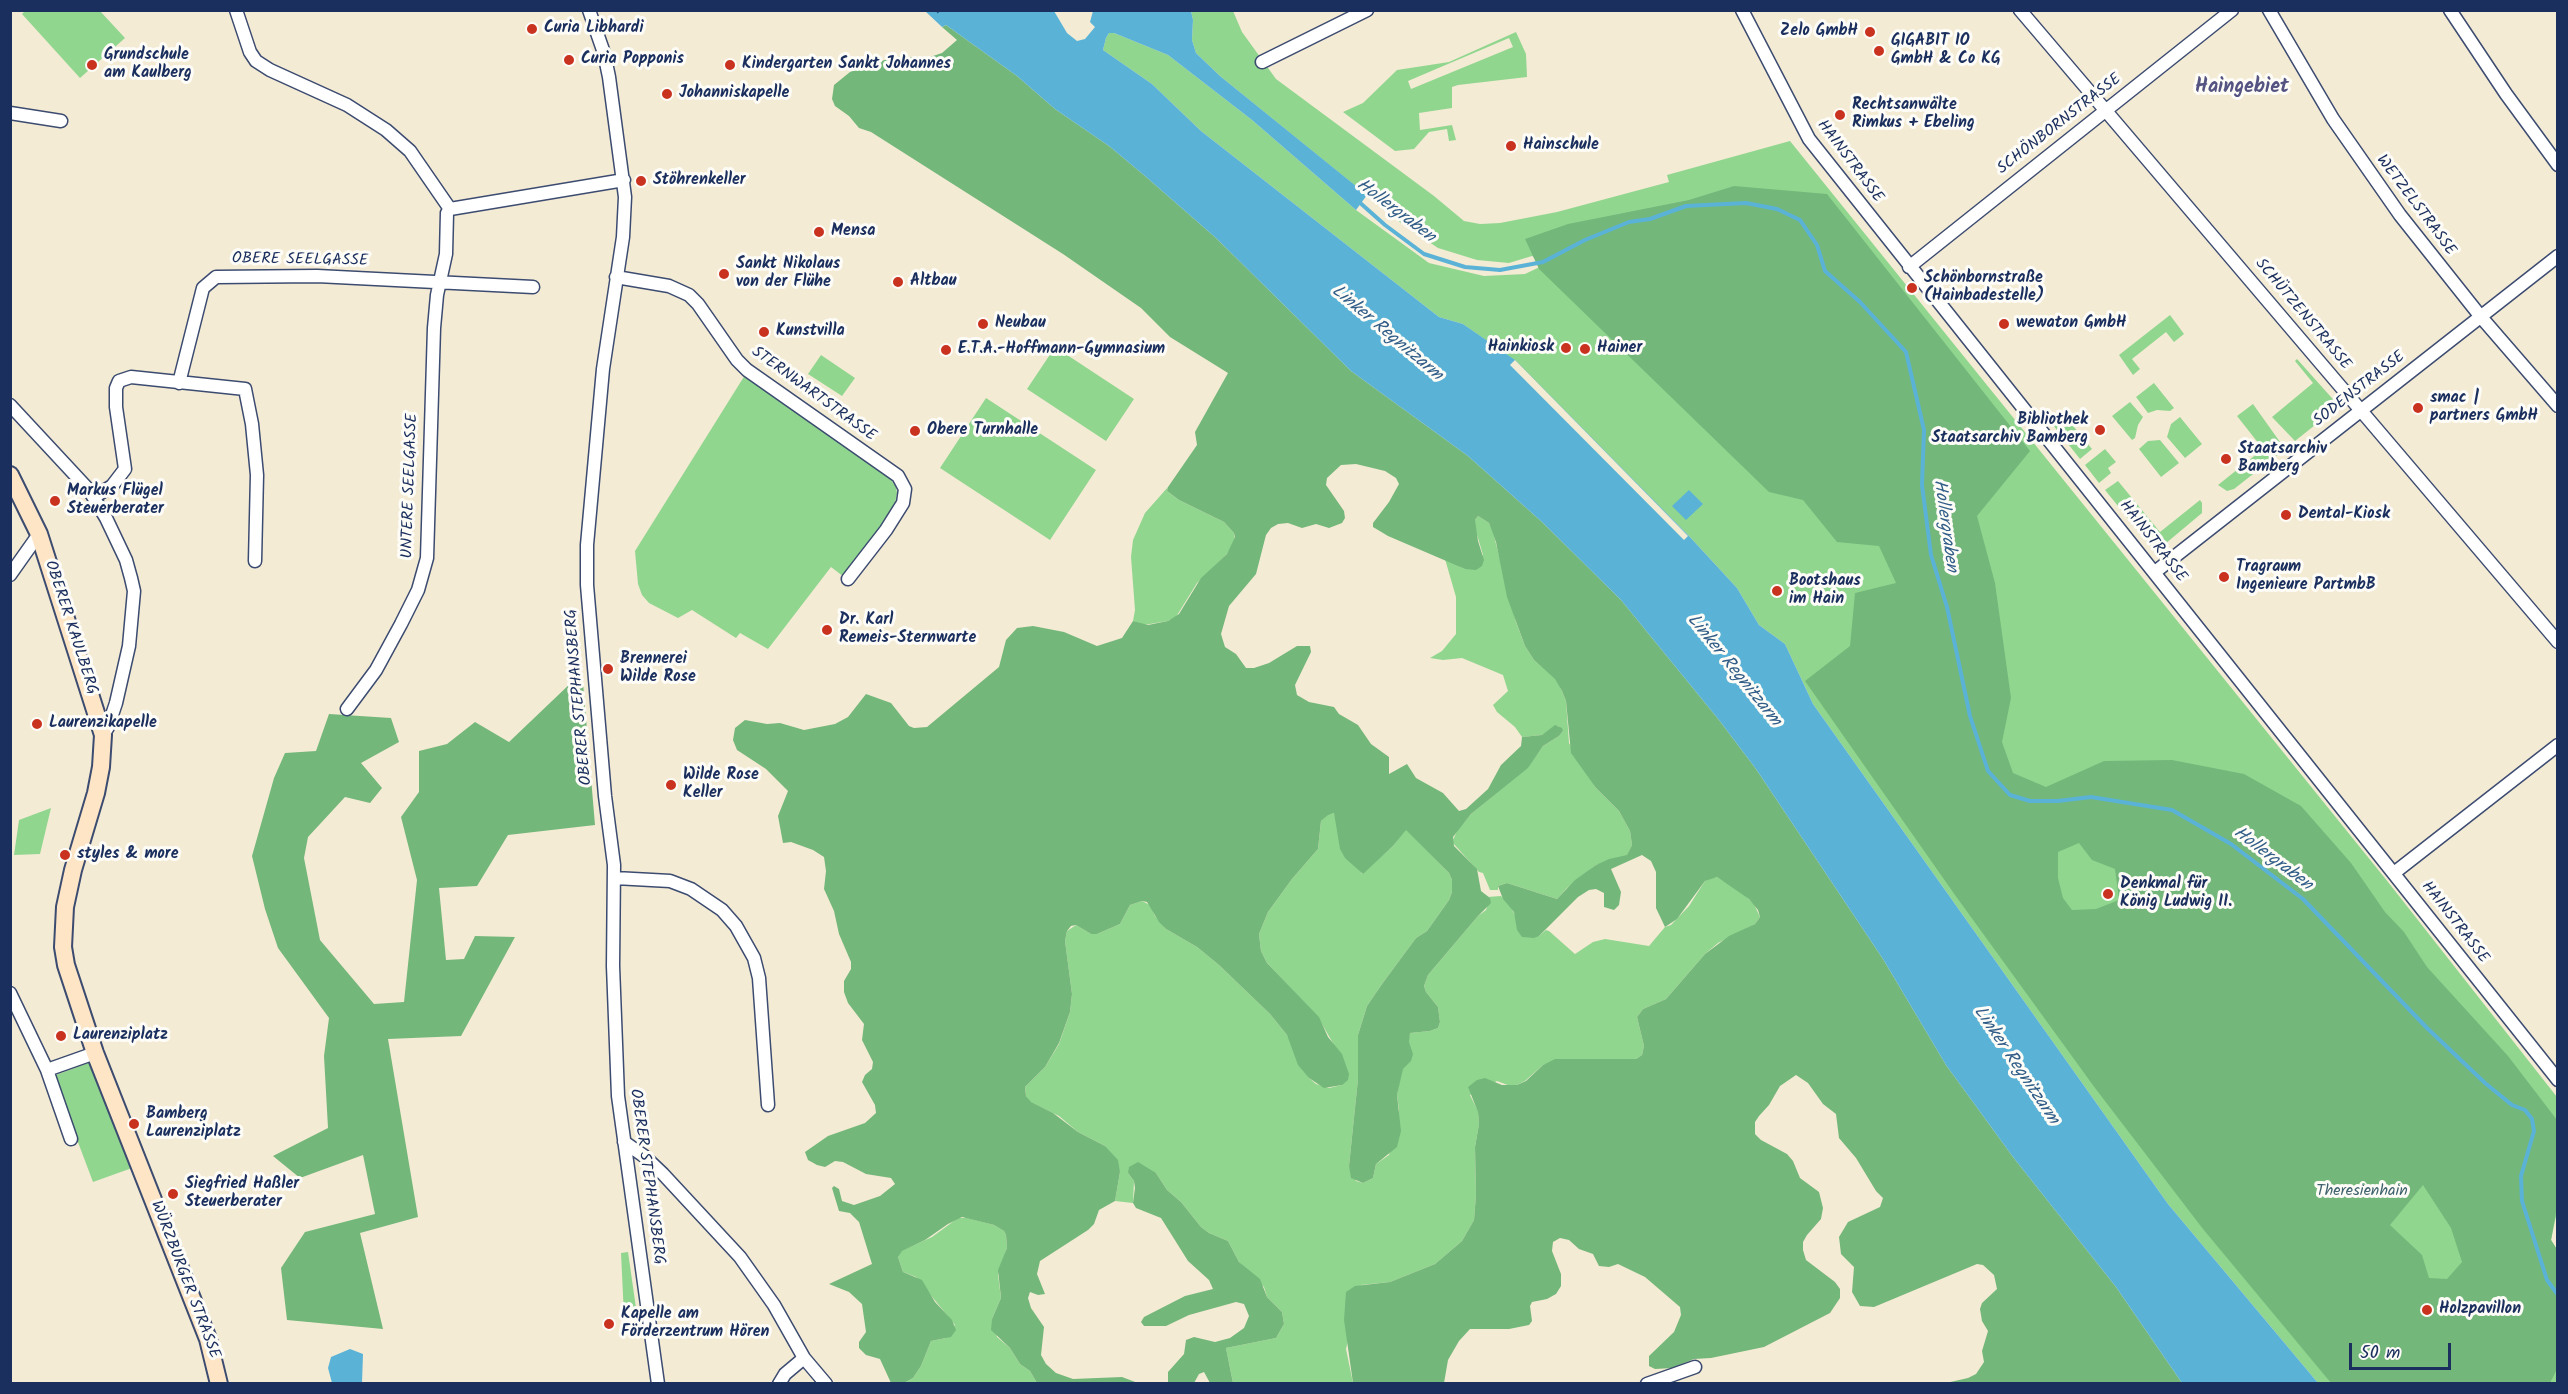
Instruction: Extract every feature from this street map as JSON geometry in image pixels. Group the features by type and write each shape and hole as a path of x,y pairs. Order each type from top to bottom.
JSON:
{"street":[{"path":"236,10 250,52 256,61 270,70 347,105 386,130 410,151 450,209 624,180"},
{"name":"OBERER STEPHANSBERG","path":"589,10 607,69 625,197 623,237 603,369 587,568 599,727 615,878 614,966 618,1096 658,1383"},
{"path":"1262,62 1367,10"},
{"name":"HAINSTRASSE","path":"1742,10 1809,140 2558,1080"},
{"name":"SCHÜTZENSTRASSE","path":"2020,10 2558,642"},
{"name":"SCHÖNBORNSTRASSE","path":"1909,267 2232,10"},
{"name":"WETZELSTRASSE","path":"2269,10 2333,119 2362,163 2421,243 2558,406"},
{"path":"2450,10 2506,94 2558,165"},
{"path":"10,113 62,121"},
{"name":"UNTERE SEELGASSE","path":"347,709 376,670 410,607 427,558 434,327 439,281 446,254 447,213 450,209"},
{"name":"SODENSTRASSE","path":"2155,572 2558,256"},
{"name":"OBERE SEELGASSE","path":"179,383 204,288 216,277 317,276 439,281"},
{"name":"STERNWARTSTRASSE","path":"616,277 669,286 689,295 698,303 741,364 898,476 905,489 903,503 886,530 848,579"},
{"path":"439,281 533,287"},
{"path":"94,497 112,486 125,469 117,407 116,388 119,381 131,377 245,389 257,475 255,561"},
{"path":"10,405 94,497 126,560 134,591 129,646 116,703 108,727 102,735"},
{"name":"OBERER KAULBERG","path":"10,475 39,534 102,735 101,767 96,793 73,870 65,907 63,947 70,983 95,1053"},
{"path":"11,569 39,534"},
{"path":"2394,873 2558,745"},
{"path":"615,878 670,881 691,889 722,910 736,926 754,958 759,978 768,1106"},
{"path":"10,993 47,1070 71,1139"},
{"path":"47,1070 95,1053"},
{"name":"WÜRZBURGER STRASSE","path":"95,1053 208,1339 219,1383"},
{"path":"624,1142 644,1156 663,1174 740,1257 774,1305 804,1358 826,1383"},
{"path":"779,1383 785,1374 804,1358"},
{"path":"1647,1383 1695,1366"}],"green space":[{"path":"26,10 100,11 125,38 80,78 22,14"},
{"name":"Theresienhain","path":"1191,11 1233,11 1242,32 1276,79 1434,196 1464,221 1480,224 1500,223 1557,212 1669,182 1667,175 1790,141 2388,882 2557,1097 2558,1207 2551,1240 2558,1251 2557,1383 2318,1383 2168,1204 1813,704 1785,644 1759,625 1737,588 1689,536 1514,360 1463,324 1439,317 1201,131 1152,84 1103,50 1106,38 1109,33 1114,33 1168,55 1252,120 1356,210 1429,263 1484,276 1525,274 1548,263 1532,256 1509,263 1477,260 1438,248 1401,223 1220,76 1196,53 1192,40"},
{"path":"946,25 1017,76 1055,109 1109,146 1145,176 1216,238 1351,371 1468,456 1542,522 1621,600 1756,769 1883,959 1946,1065 2013,1157 2116,1287 2182,1383 1946,1383 1976,1374 1984,1362 1982,1351 1988,1331 1982,1321 1980,1309 1982,1303 1997,1289 1994,1275 1983,1265 1977,1264 1874,1307 1860,1306 1852,1292 1854,1267 1841,1254 1839,1237 1848,1222 1880,1207 1883,1198 1876,1191 1856,1158 1839,1138 1836,1114 1823,1104 1808,1083 1796,1075 1780,1086 1769,1105 1759,1116 1755,1122 1755,1134 1761,1140 1787,1154 1793,1161 1800,1178 1819,1192 1823,1208 1821,1219 1807,1235 1803,1242 1803,1250 1806,1260 1835,1282 1840,1289 1840,1298 1830,1313 1764,1347 1711,1358 1694,1359 1673,1368 1655,1369 1649,1366 1649,1356 1674,1332 1681,1315 1680,1307 1645,1277 1618,1264 1609,1267 1599,1266 1593,1254 1579,1249 1569,1240 1560,1238 1553,1242 1552,1251 1561,1274 1561,1286 1556,1294 1547,1299 1532,1302 1530,1306 1532,1321 1529,1325 1509,1329 1470,1329 1459,1341 1448,1360 1444,1383 1353,1383 1344,1320 1346,1292 1355,1286 1390,1282 1435,1264 1462,1241 1474,1220 1475,1147 1479,1124 1478,1112 1468,1087 1477,1080 1485,1078 1502,1085 1517,1085 1526,1081 1543,1065 1555,1059 1636,1059 1642,1055 1644,1046 1637,1017 1643,1009 1666,999 1705,954 1729,936 1755,924 1760,917 1758,910 1749,899 1717,877 1705,881 1677,919 1665,927 1656,908 1656,872 1651,861 1642,855 1611,869 1621,892 1619,905 1614,910 1604,907 1604,893 1596,889 1589,890 1578,897 1539,936 1522,937 1517,930 1514,912 1503,899 1498,886 1507,883 1557,899 1575,880 1596,865 1627,855 1632,845 1630,831 1619,811 1596,788 1571,753 1566,701 1555,679 1534,660 1525,646 1507,597 1496,542 1489,523 1478,516 1475,520 1484,560 1482,566 1476,570 1465,569 1388,536 1373,527 1373,523 1399,484 1396,478 1385,471 1356,464 1341,465 1327,478 1326,485 1344,511 1345,518 1342,523 1329,528 1316,524 1302,528 1288,523 1278,524 1271,528 1266,535 1256,574 1229,606 1221,634 1225,647 1236,654 1246,668 1254,668 1269,663 1297,646 1310,646 1311,652 1295,685 1297,695 1309,702 1334,707 1339,714 1358,725 1371,744 1389,757 1389,774 1407,764 1416,778 1443,793 1459,811 1466,809 1488,789 1501,765 1521,746 1522,737 1542,735 1555,725 1563,731 1543,746 1528,768 1471,814 1453,837 1454,846 1477,869 1481,891 1490,898 1491,903 1428,975 1424,986 1438,1007 1440,1022 1438,1028 1430,1031 1410,1033 1409,1042 1413,1054 1411,1061 1403,1069 1397,1095 1401,1131 1397,1147 1376,1164 1373,1178 1363,1183 1351,1178 1349,1166 1358,1079 1358,1035 1367,1006 1416,938 1427,931 1449,900 1452,880 1449,873 1406,830 1393,846 1363,874 1345,858 1340,849 1334,813 1321,821 1318,849 1268,912 1259,934 1261,951 1267,963 1319,1017 1328,1037 1342,1054 1349,1074 1348,1080 1342,1085 1324,1088 1309,1078 1298,1065 1287,1035 1270,1014 1197,947 1166,929 1147,902 1142,901 1130,905 1120,924 1097,934 1091,934 1076,925 1071,926 1067,931 1065,941 1072,994 1070,1012 1059,1043 1045,1067 1025,1087 1026,1096 1031,1102 1053,1113 1078,1132 1105,1146 1118,1160 1120,1172 1115,1201 1099,1210 1094,1224 1088,1230 1040,1261 1037,1274 1045,1294 1038,1295 1030,1292 1028,1298 1031,1308 1044,1327 1041,1355 1046,1364 1056,1373 1073,1379 1122,1377 1138,1383 1037,1383 1030,1371 1020,1364 1010,1348 991,1330 992,1319 1001,1298 998,1270 1007,1248 1006,1235 994,1225 962,1217 902,1251 898,1257 903,1272 922,1280 935,1302 952,1320 956,1330 951,1337 931,1341 921,1366 913,1378 904,1383 891,1383 880,1359 866,1355 859,1348 859,1342 866,1332 862,1304 849,1292 829,1284 872,1264 859,1222 850,1213 839,1211 832,1188 834,1186 839,1189 842,1201 854,1205 880,1196 895,1184 891,1178 866,1174 843,1162 835,1161 825,1167 817,1165 808,1160 805,1152 828,1136 865,1123 876,1113 875,1105 862,1082 865,1075 872,1069 873,1062 862,1040 864,1024 848,1003 844,992 844,981 851,969 851,962 824,889 826,871 824,857 813,850 791,842 783,843 778,816 788,791 766,769 737,750 733,740 735,728 745,720 767,724 780,723 804,730 835,724 848,717 866,694 891,703 909,726 927,727 999,667 1006,640 1017,628 1033,626 1064,632 1097,646 1122,638 1133,621 1148,625 1168,621 1179,614 1201,578 1227,554 1235,537 1224,522 1179,500 1167,491 1197,445 1195,432 1228,373 1170,337 1141,308 1063,254 871,132 859,128 849,116 835,106 832,99 834,85 850,72 896,56 927,58 942,53 957,40 942,27"},
{"path":"1516,32 1526,54 1527,77 1452,87 1452,108 1419,113 1420,130 1452,125 1456,140 1449,141 1447,129 1429,132 1414,149 1395,151 1343,112 1363,103 1397,70 1449,62","holes":["1509,38 1513,47 1411,89 1408,81"]},
{"name":"Theresienhain","path":"1734,186 1827,194 2030,451 1977,516 1995,583 2011,698 2002,742 2013,773 2046,787 2104,761 2172,760 2244,774 2301,806 2351,863 2385,912 2404,932 2427,967 2508,1056 2557,1120 2557,1207 2551,1240 2558,1251 2558,1367 2550,1383 2331,1383 2203,1229 2095,1088 1955,895 1805,681 1850,646 1855,593 1896,583 1879,546 1837,542 1803,500 1769,492 1539,269 1525,239 1568,224 1689,200","holes":["2079,843 2092,860 2115,869 2119,900 2096,909 2072,910 2063,898 2058,878 2058,852","2423,1185 2451,1228 2462,1262 2447,1279 2429,1278 2422,1255 2390,1225"]},
{"path":"2170,315 2184,334 2174,342 2166,332 2132,359 2140,369 2133,375 2119,355"},
{"path":"1055,347 1134,399 1106,441 1027,389"},
{"path":"821,355 855,378 842,396 808,374"},
{"path":"2297,359 2339,406 2295,441 2272,417 2313,383 2295,361"},
{"path":"745,375 888,475 897,493 894,508 876,536 844,577 831,567 768,649 740,633 736,638 692,610 678,618 649,603 642,595 638,584 635,551"},
{"path":"2154,383 2174,408 2170,411 2157,410 2148,413 2136,397"},
{"path":"986,398 1096,470 1050,540 940,468"},
{"path":"2130,402 2143,417 2138,425 2135,438 2132,440 2112,416"},
{"path":"2253,404 2285,449 2234,489 2227,491 2218,485 2263,449 2237,416"},
{"path":"2065,416 2092,449 2080,459 2053,425"},
{"path":"2180,417 2202,444 2185,458 2167,437 2171,424"},
{"path":"2160,440 2179,463 2161,477 2139,449 2148,441"},
{"path":"2105,449 2116,462 2108,468 2111,473 2099,483 2085,465"},
{"path":"2118,481 2160,532 2200,500 2202,513 2159,549 2153,549 2105,490"},
{"path":"1168,487 1167,491 1179,500 1224,522 1234,533 1235,541 1227,554 1197,583 1176,617 1168,621 1144,625 1133,621 1135,610 1131,557 1133,540 1145,513"},
{"path":"1478,516 1489,523 1493,532 1516,622 1525,646 1534,660 1556,679 1562,691 1566,701 1569,743 1596,788 1619,811 1630,831 1632,845 1627,856 1596,865 1557,899 1507,883 1498,886 1498,890 1490,890 1483,873 1479,872 1452,842 1457,831 1471,814 1527,768 1543,746 1563,731 1558,726 1542,735 1522,737 1493,705 1508,691 1503,675 1462,658 1443,660 1430,658 1442,651 1456,634 1456,597 1445,559 1465,569 1483,555 1475,528 1475,520"},
{"path":"574,680 583,683 595,825 508,835 477,886 439,888 446,960 464,959 475,936 515,937 461,1036 388,1039 418,1217 360,1233 383,1329 287,1320 281,1268 305,1232 375,1214 363,1155 300,1178 273,1156 328,1128 324,1056 329,1018 278,948 265,909 252,856 274,778 285,753 316,751 329,714 391,718 399,742 361,763 382,788 370,803 345,797 308,837 304,858 320,940 374,1004 404,1002 417,880 401,817 419,792 419,751 447,744 475,722 509,742"},
{"path":"51,808 40,854 14,855 19,820"},
{"path":"1335,813 1362,874 1393,846 1406,829 1449,873 1452,880 1449,900 1427,931 1416,938 1367,1006 1358,1035 1358,1079 1349,1166 1356,1181 1363,1183 1373,1178 1376,1164 1389,1155 1399,1110 1397,1095 1410,1033 1430,1031 1438,1028 1440,1022 1438,1007 1424,986 1428,975 1478,916 1486,910 1490,898 1487,897 1501,896 1511,907 1517,919 1517,930 1539,936 1546,930 1549,931 1575,954 1593,942 1605,939 1649,946 1665,927 1671,925 1689,906 1705,881 1711,878 1717,877 1742,892 1754,904 1760,917 1755,924 1718,943 1705,954 1666,999 1643,1009 1637,1017 1644,1046 1642,1055 1636,1059 1563,1059 1543,1065 1517,1085 1510,1086 1497,1081 1470,1095 1478,1111 1479,1124 1475,1147 1474,1220 1462,1241 1435,1264 1390,1282 1361,1285 1346,1349 1353,1383 1233,1383 1226,1348 1276,1338 1284,1324 1282,1312 1267,1297 1264,1287 1239,1262 1228,1241 1201,1227 1181,1202 1167,1190 1156,1173 1128,1173 1134,1181 1133,1203 1115,1201 1120,1172 1105,1146 1078,1132 1059,1116 1030,1102 1026,1096 1025,1087 1045,1067 1059,1044 1070,1012 1072,994 1065,941 1067,931 1076,925 1091,934 1097,934 1120,924 1130,905 1142,901 1150,905 1155,916 1166,929 1197,947 1270,1014 1287,1035 1309,1078 1316,1084 1329,1088 1342,1085 1334,1045 1318,1017 1267,963 1261,951 1259,934 1268,912 1318,849 1321,821 1328,814"},
{"path":"91,1062 132,1168 93,1182 53,1076"},
{"path":"1138,1162 1156,1173 1167,1190 1181,1202 1201,1227 1228,1241 1239,1262 1260,1279 1267,1297 1282,1312 1284,1324 1276,1338 1226,1348 1233,1383 1210,1383 1204,1372 1199,1374 1194,1383 1168,1383 1168,1372 1184,1354 1186,1340 1194,1337 1215,1342 1230,1338 1244,1328 1249,1316 1244,1304 1236,1302 1189,1315 1166,1326 1144,1326 1141,1322 1144,1317 1185,1296 1213,1289 1209,1280 1188,1261 1161,1218 1136,1208 1133,1203 1134,1181 1128,1173 1129,1167"},
{"path":"958,1218 994,1225 1006,1235 1007,1248 998,1275 1001,1298 992,1319 997,1337 1010,1348 1020,1364 1030,1371 1037,1383 904,1383 913,1378 921,1366 931,1341 946,1338 955,1325 916,1277 903,1272 898,1257 901,1251 932,1237"},
{"path":"628,1252 637,1315 624,1316 621,1253"}],"water":[{"name":"Linker Regnitzarm","path":"925,11 1054,11 1067,33 1077,41 1085,39 1095,27 1090,22 1093,11 1191,11 1192,40 1196,53 1220,76 1367,195 1356,210 1252,120 1168,55 1114,33 1109,33 1103,50 1152,84 1201,131 1439,317 1463,324 1515,360 1689,536 1737,588 1759,625 1785,644 1813,704 2168,1204 2318,1383 2182,1383 2116,1287 2013,1157 1946,1065 1883,959 1756,769 1621,600 1542,522 1468,456 1351,371 1216,238 1145,176 1109,146 1055,109 1017,76 946,25 942,27"},
{"path":"1689,490 1703,504 1686,520 1672,506"},
{"path":"350,1349 363,1354 362,1383 332,1383 328,1368 331,1357"}],"pier":[{"path":"1515,360 1688,536 1684,540 1510,365"}],"waterway":[{"name":"Hollergraben","path":"1358,201 1385,225 1424,254 1465,267 1500,270 1543,262 1585,240 1629,222 1650,219 1686,206 1746,203 1777,209 1800,220 1817,245 1825,271 1860,302 1906,352 1924,430 1922,485 1931,555 1947,607 1970,716 1988,771 2010,795 2030,801 2058,801 2091,797 2172,810 2231,844 2303,899 2427,1028 2485,1083 2512,1105 2525,1110 2532,1119 2534,1131 2521,1176 2522,1201 2547,1280 2558,1295"}],"ferry route":[{"path":"937,13 941,10"}],"place":[{"name":"Curia Libhardi","path":"532,29"},
{"name":"Zelo GmbH","path":"1870,32"},
{"name":"GIGABIT IO GmbH & Co KG","path":"1879,51"},
{"name":"Curia Popponis","path":"569,60"},
{"name":"Grundschule am Kaulberg","path":"92,65"},
{"name":"Kindergarten Sankt Johannes","path":"730,65"},
{"name":"Johanniskapelle","path":"667,94"},
{"name":"Rechtsanwälte Rimkus + Ebeling","path":"1840,115"},
{"name":"Hainschule","path":"1511,146"},
{"name":"Stöhrenkeller","path":"641,181"},
{"name":"Mensa","path":"819,232"},
{"name":"Sankt Nikolaus von der Flühe","path":"724,274"},
{"name":"Altbau","path":"898,282"},
{"name":"Schönbornstraße (Hainbadestelle)","path":"1912,288"},
{"name":"Neubau","path":"983,324"},
{"name":"wewaton GmbH","path":"2004,324"},
{"name":"Kunstvilla","path":"764,332"},
{"name":"Hainkiosk","path":"1566,348"},
{"name":"Hainer","path":"1585,349"},
{"name":"E.T.A.-Hoffmann-Gymnasium","path":"946,350"},
{"name":"smac | partners GmbH","path":"2418,408"},
{"name":"Bibliothek Staatsarchiv Bamberg","path":"2100,430"},
{"name":"Obere Turnhalle","path":"915,431"},
{"name":"Staatsarchiv Bamberg","path":"2226,459"},
{"name":"Markus Flügel Steuerberater","path":"55,501"},
{"name":"Dental-Kiosk","path":"2286,515"},
{"name":"Tragraum Ingenieure PartmbB","path":"2224,577"},
{"name":"Bootshaus im Hain","path":"1777,591"},
{"name":"Dr. Karl Remeis-Sternwarte","path":"827,630"},
{"name":"Brennerei Wilde Rose","path":"608,669"},
{"name":"Laurenzikapelle","path":"37,724"},
{"name":"Wilde Rose Keller","path":"671,785"},
{"name":"styles & more","path":"65,855"},
{"name":"Denkmal für König Ludwig II.","path":"2108,894"},
{"name":"Laurenziplatz","path":"61,1036"},
{"name":"Bamberg Laurenziplatz","path":"134,1124"},
{"name":"Siegfried Haßler Steuerberater","path":"173,1194"},
{"name":"Holzpavillon","path":"2427,1310"},
{"name":"Kapelle am Förderzentrum Hören","path":"609,1324"}],"district":[{"name":"Haingebiet","path":"2242,89"}]}
